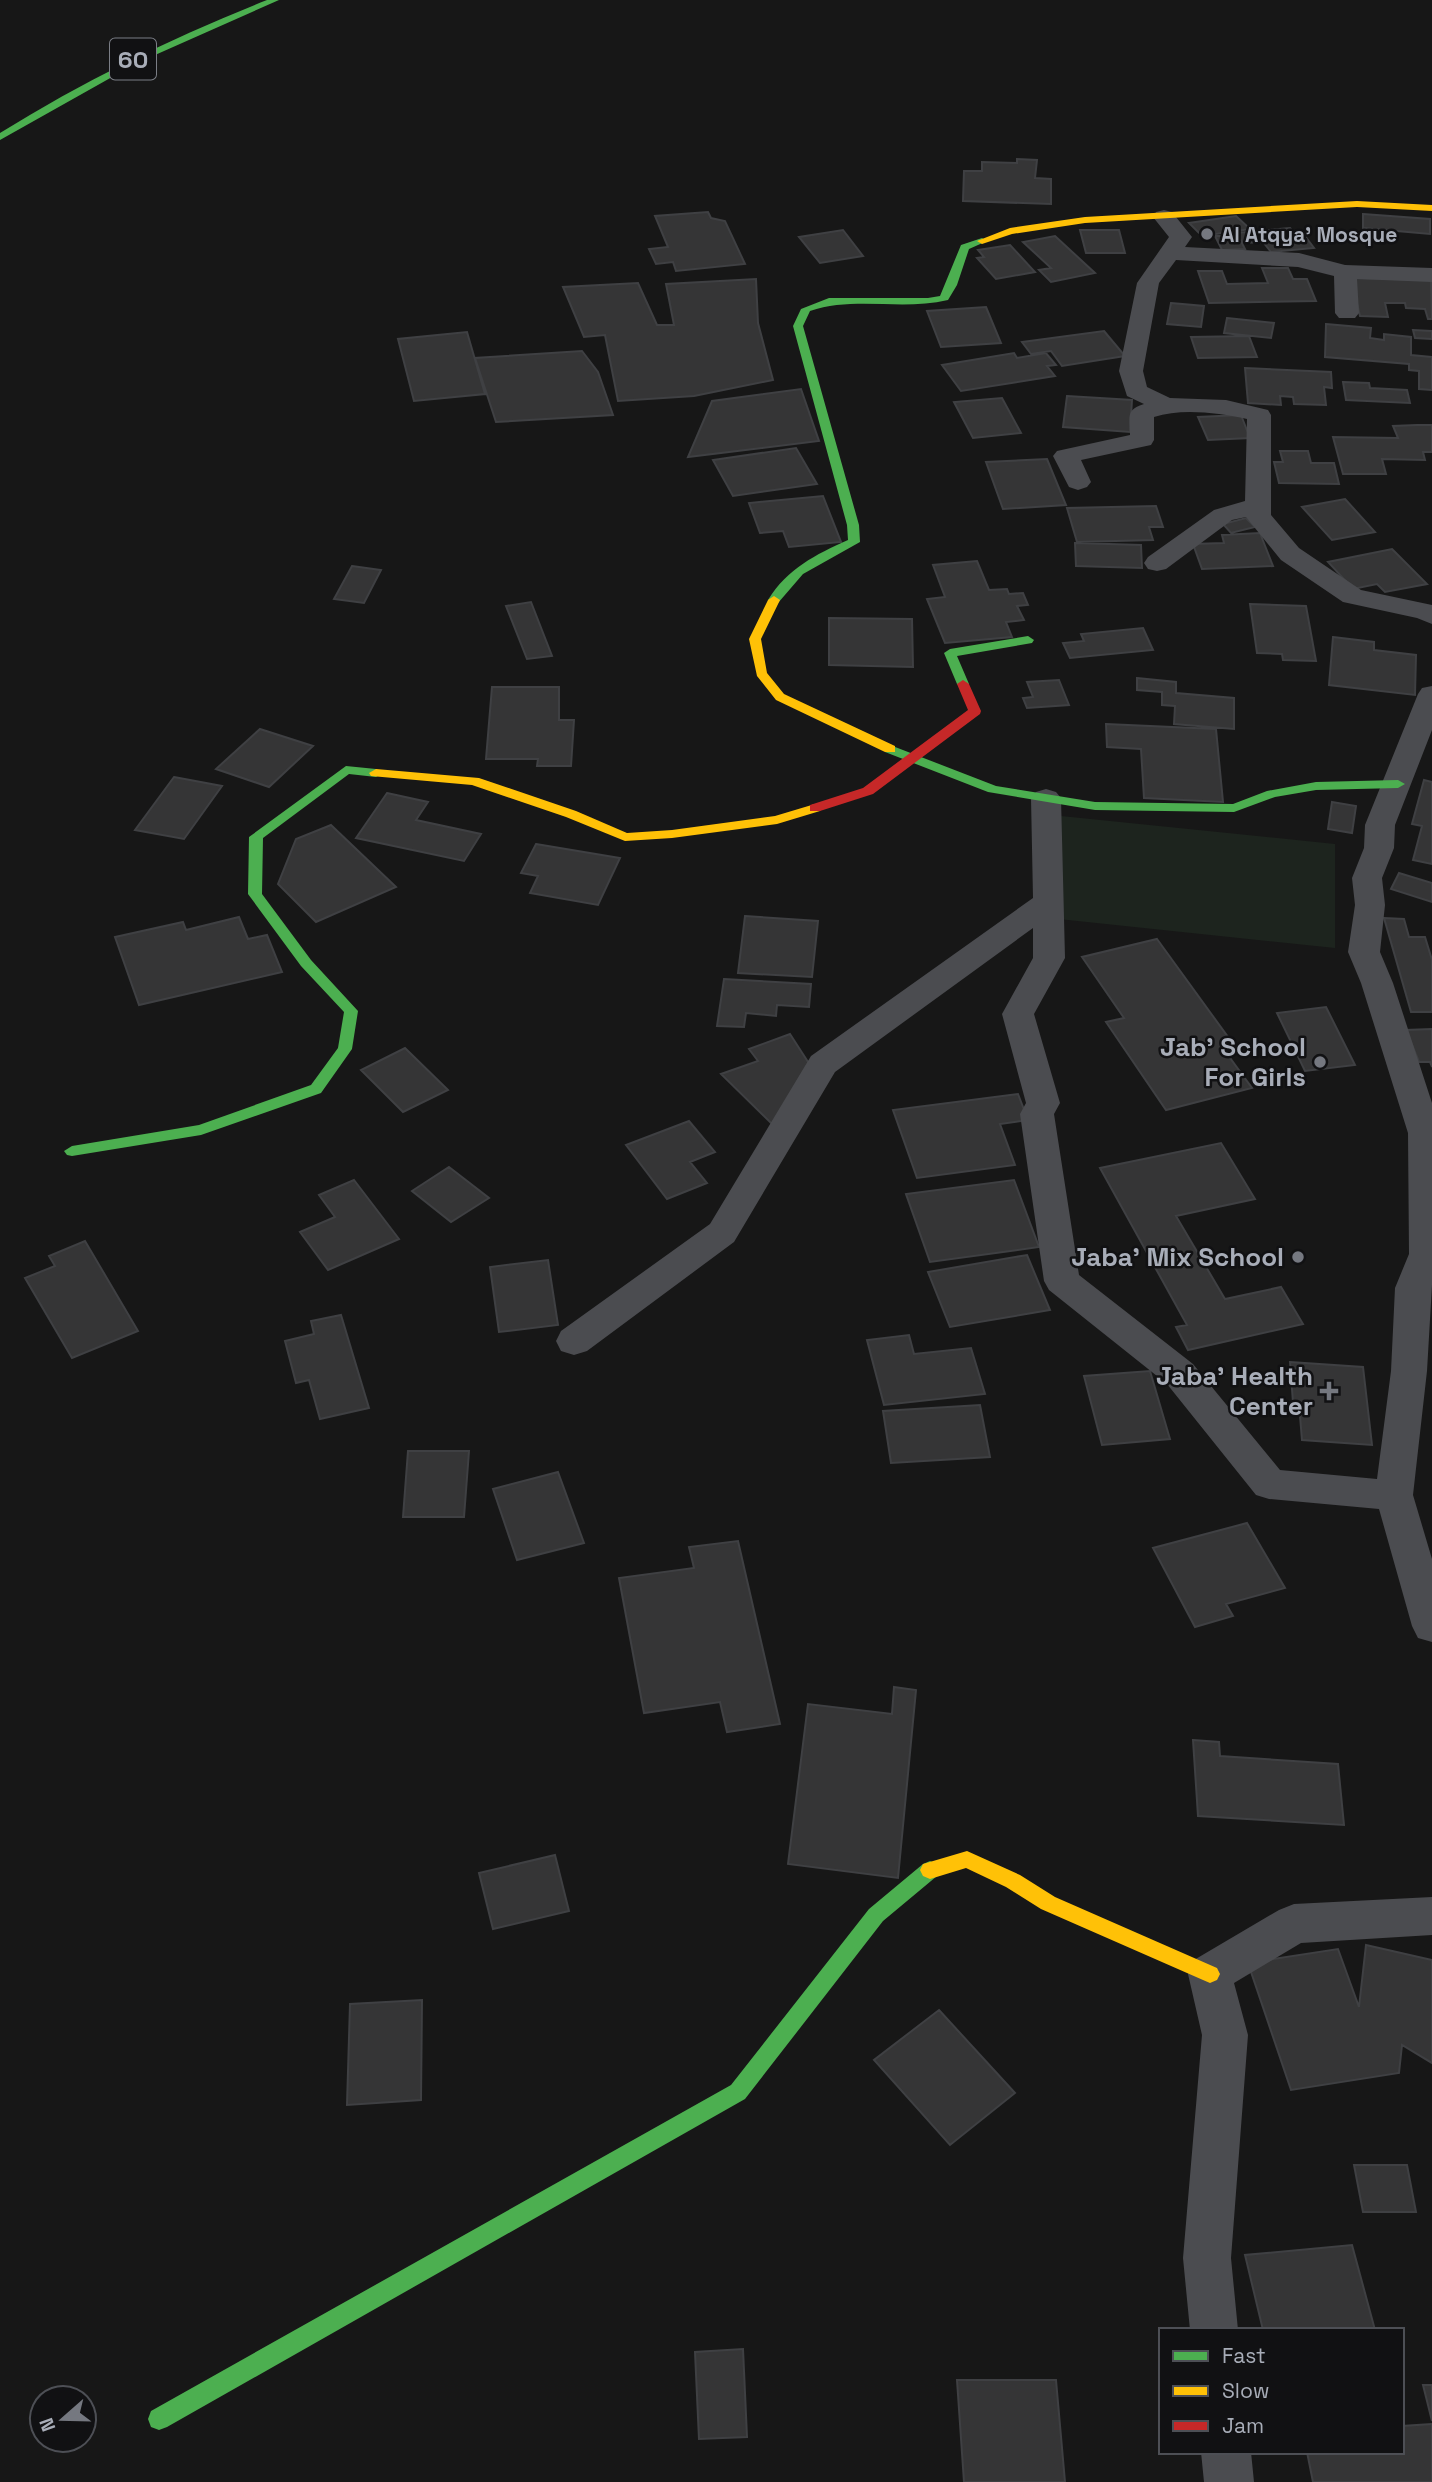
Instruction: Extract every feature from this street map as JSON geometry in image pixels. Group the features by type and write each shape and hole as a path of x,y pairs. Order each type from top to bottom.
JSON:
{"main road":[{"name":"60","path":"0,137 50,103 128,61 201,27 275,0"},
{"path":"1398,784 1316,786 1272,794 1234,808 1095,806 993,789 910,758 780,697 761,673 755,639 781,587 802,566 854,542 853,525 798,326 806,310 828,301 928,301 944,298 952,285 965,247 1010,231 1085,220 1164,217 1276,207 1357,204 1432,208"},
{"path":"72,1151 201,1130 256,1112 316,1089 345,1049 351,1011 306,963 255,894 256,837 345,770 474,781 571,814 625,837 777,820 868,791 975,711 950,653 1028,639"},
{"path":"159,2419 738,2092 876,1915 925,1872 967,1859 1013,1881 1048,1903 1210,1974"}],"street":[{"path":"1164,217 1181,237 1149,283 1131,371 1136,391 1166,405"},
{"path":"1170,253 1299,260 1345,272 1432,275"},
{"path":"1345,272 1347,313"},
{"path":"1078,482 1066,456 1142,440 1142,413 1166,405 1226,407 1259,415 1258,516 1290,554 1352,596 1430,607"},
{"path":"1157,564 1223,515 1258,506"},
{"path":"1432,694 1380,825 1379,848 1367,878 1370,905 1364,951 1377,983 1425,1133 1427,1254 1413,1288 1409,1371 1394,1495 1432,1626"},
{"path":"1046,798 1049,958 1018,1014 1042,1103 1037,1114 1062,1281 1181,1374 1269,1483 1394,1495"},
{"path":"574,1341 722,1233 823,1064 1048,902"},
{"path":"1214,2328 1207,2258 1225,2035 1210,1974 1294,1924 1432,1916"},
{"path":"1226,2454 1229,2482"}],"shaded area":[{"path":"1061,816 1335,844 1335,948 1049,918"}],"building":[{"path":"1017,159 1037,160 1035,178 1051,179 1051,204 963,201 964,171 982,171 982,162 1017,163"},
{"path":"708,212 711,218 725,221 745,264 676,271 673,262 656,264 649,249 668,247 655,216"},
{"path":"1363,214 1430,219 1430,234 1363,228"},
{"path":"1236,216 1250,229 1202,236 1189,223"},
{"path":"1290,228 1298,237 1305,236 1314,248 1271,252 1263,242 1243,243 1235,233"},
{"path":"843,230 863,256 820,263 799,237"},
{"path":"1080,230 1119,230 1125,253 1086,253"},
{"path":"1055,236 1095,273 1051,282 1039,270 1051,268 1023,242"},
{"path":"1215,236 1230,236 1234,243 1242,243 1245,249 1222,250"},
{"path":"1010,245 1035,272 996,279 977,258 984,257 978,250"},
{"path":"1262,268 1288,268 1293,279 1307,279 1316,301 1209,303 1198,271 1222,271 1227,284 1268,283"},
{"path":"1351,278 1431,280 1432,319 1428,319 1425,309 1406,308 1405,303 1385,303 1388,317 1360,316"},
{"path":"756,279 758,323 773,380 694,396 618,401 605,335 584,337 563,287 638,283 657,325 674,325 666,284"},
{"path":"1171,303 1204,306 1201,327 1167,324"},
{"path":"986,307 1001,343 941,347 927,311"},
{"path":"1227,318 1274,323 1271,338 1224,333"},
{"path":"1326,324 1371,328 1370,338 1384,340 1384,334 1411,337 1411,355 1432,357 1432,390 1419,389 1419,371 1409,370 1409,364 1325,357"},
{"path":"1413,330 1432,331 1432,339 1415,338"},
{"path":"1104,331 1125,356 1062,366 1051,351 1031,354 1022,342"},
{"path":"467,332 485,394 414,401 398,339"},
{"path":"1249,336 1257,357 1198,358 1191,337"},
{"path":"582,351 598,372 613,415 496,422 475,358"},
{"path":"1014,353 1017,358 1046,353 1056,365 1047,366 1055,376 961,391 942,365"},
{"path":"1245,368 1331,372 1332,388 1324,387 1326,405 1294,404 1293,397 1280,396 1281,405 1248,403"},
{"path":"1343,382 1369,383 1370,388 1407,390 1410,403 1346,400"},
{"path":"801,389 819,441 688,457 712,401"},
{"path":"1067,396 1132,400 1130,432 1063,427"},
{"path":"1002,398 1021,433 973,438 954,402"},
{"path":"1241,415 1250,438 1208,440 1198,417"},
{"path":"1432,425 1432,452 1423,452 1425,460 1382,459 1386,474 1343,474 1333,437 1398,438 1393,426"},
{"path":"796,448 817,484 733,496 713,460"},
{"path":"1280,451 1308,451 1311,463 1334,463 1339,484 1279,483 1274,462 1283,462"},
{"path":"1047,459 1066,505 1003,509 986,462"},
{"path":"823,496 841,542 789,547 783,531 760,533 749,503"},
{"path":"1345,499 1375,532 1332,540 1302,507"},
{"path":"1156,506 1163,527 1149,527 1153,540 1077,542 1067,508"},
{"path":"1246,518 1255,527 1231,533 1223,524"},
{"path":"1260,533 1273,566 1202,569 1193,544 1224,543 1222,535"},
{"path":"1075,543 1141,545 1142,568 1076,566"},
{"path":"1392,549 1427,584 1385,592 1377,584 1353,589 1328,562"},
{"path":"977,561 989,590 1007,589 1009,594 1023,593 1028,605 1017,606 1024,620 1006,622 1012,637 945,643 927,599 945,597 933,565"},
{"path":"352,566 381,570 364,603 334,599"},
{"path":"531,602 552,656 527,659 506,606"},
{"path":"1250,604 1306,606 1316,661 1283,660 1282,654 1257,653"},
{"path":"829,618 912,619 913,667 829,665"},
{"path":"1143,628 1153,650 1070,658 1063,643 1084,641 1081,634"},
{"path":"1333,637 1374,642 1374,650 1416,655 1415,695 1329,685"},
{"path":"1137,678 1176,682 1176,693 1234,698 1234,729 1174,724 1175,706 1162,705 1162,692 1137,690"},
{"path":"1059,680 1069,705 1027,708 1023,698 1033,697 1027,682"},
{"path":"492,687 559,687 559,720 574,720 571,766 537,766 538,759 486,759"},
{"path":"1106,724 1216,729 1223,802 1144,798 1141,749 1107,747"},
{"path":"260,729 313,746 269,787 216,769"},
{"path":"174,777 222,786 184,839 135,830"},
{"path":"1424,780 1432,782 1432,864 1413,860 1422,826 1412,824"},
{"path":"387,793 428,802 416,820 481,834 464,861 356,838"},
{"path":"1332,802 1356,806 1352,833 1328,829"},
{"path":"331,825 396,887 316,922 278,884 296,839"},
{"path":"536,844 620,858 598,905 530,893 538,876 521,873"},
{"path":"1399,873 1432,883 1432,902 1391,889"},
{"path":"745,916 818,921 812,977 738,973"},
{"path":"239,917 248,939 267,935 282,972 139,1005 115,937 183,922 186,930"},
{"path":"1384,918 1404,919 1409,937 1425,937 1432,960 1432,1012 1411,1012"},
{"name":"Jab' School For Girls","path":"1157,939 1236,1048 1225,1051 1252,1088 1166,1110 1106,1022 1124,1018 1082,957"},
{"path":"724,979 811,984 809,1007 777,1005 776,1016 746,1013 744,1027 717,1026"},
{"name":"Jab' School For Girls","path":"1326,1007 1355,1065 1305,1071 1277,1013"},
{"path":"1432,1029 1432,1067 1430,1062 1419,1062 1406,1030"},
{"path":"790,1034 810,1065 773,1125 721,1074 758,1061 749,1049"},
{"path":"405,1048 448,1090 403,1112 361,1070"},
{"path":"1018,1094 1028,1120 1000,1124 1015,1165 917,1178 893,1110"},
{"path":"689,1121 715,1152 690,1162 707,1183 667,1199 626,1145"},
{"path":"1221,1143 1255,1199 1176,1216 1225,1299 1281,1287 1303,1324 1188,1350 1176,1327 1187,1325 1100,1168"},
{"path":"449,1167 489,1198 451,1222 412,1191"},
{"path":"354,1180 399,1239 328,1270 300,1232 335,1217 319,1195"},
{"path":"1014,1180 1039,1247 930,1262 906,1194"},
{"path":"85,1241 138,1331 72,1358 25,1278 55,1266 49,1256"},
{"path":"1027,1255 1050,1310 950,1327 928,1272"},
{"path":"548,1260 558,1325 499,1332 490,1267"},
{"path":"341,1315 369,1408 320,1419 309,1380 296,1383 285,1341 314,1334 311,1321"},
{"path":"909,1335 914,1354 971,1348 985,1394 884,1405 867,1340"},
{"name":"Jaba' Health Center","path":"1290,1362 1363,1367 1372,1445 1302,1440 1300,1416 1294,1416"},
{"path":"1150,1371 1170,1439 1102,1445 1084,1376"},
{"path":"980,1405 990,1457 891,1463 883,1411"},
{"path":"408,1451 469,1451 464,1517 403,1517"},
{"path":"558,1472 584,1543 517,1560 493,1489"},
{"path":"1247,1523 1285,1588 1226,1604 1233,1616 1195,1627 1153,1548"},
{"path":"738,1541 780,1724 727,1732 720,1702 644,1713 619,1578 694,1568 689,1547"},
{"path":"894,1687 916,1690 898,1878 788,1864 808,1704 892,1714"},
{"path":"1193,1740 1219,1742 1220,1756 1338,1764 1344,1825 1198,1816"},
{"path":"555,1855 569,1911 493,1929 479,1873"},
{"path":"1366,1945 1432,1960 1432,2063 1402,2045 1399,2073 1291,2090 1248,1963 1338,1949 1359,2007"},
{"path":"422,2000 421,2100 347,2105 350,2004"},
{"path":"939,2010 1015,2093 950,2145 874,2060"},
{"path":"1354,2165 1407,2165 1416,2212 1363,2212"},
{"path":"1352,2245 1374,2328 1263,2328 1245,2255"},
{"path":"743,2349 747,2437 699,2439 695,2352"},
{"path":"957,2380 1056,2380 1065,2482 964,2482"},
{"path":"1423,2385 1432,2385 1432,2421"},
{"path":"1432,2424 1432,2482 1313,2482 1307,2454 1404,2454 1404,2426"}],"traffic: fast":[{"path":"0,137 66,97 134,61 275,0"},
{"path":"774,600 798,571 854,542 853,525 798,326 806,309 829,301 928,301 944,298 952,285 965,247 982,241"},
{"path":"963,684 950,653 1028,640"},
{"path":"890,749 993,789 1095,806 1234,808 1272,794 1316,786 1398,784"},
{"path":"72,1151 201,1130 316,1089 345,1049 351,1011 306,963 255,894 256,837 346,770 376,773"},
{"path":"159,2419 738,2092 876,1915 930,1870"}],"traffic: slow":[{"path":"982,241 1010,231 1085,220 1357,204 1432,208"},
{"path":"774,600 755,639 761,673 780,697 890,749"},
{"path":"376,773 474,781 571,814 625,837 672,834 777,820 815,808"},
{"path":"930,1870 967,1859 1013,1881 1048,1903 1210,1974"}],"traffic: jam":[{"path":"815,808 868,791 975,711 963,684"}],"place":[{"name":"Al Atqya' Mosque","path":"1207,234"},
{"name":"Jab' School For Girls","path":"1320,1062"},
{"name":"Jaba' Mix School","path":"1298,1257"},
{"name":"Jaba' Health Center","path":"1329,1391"}]}
